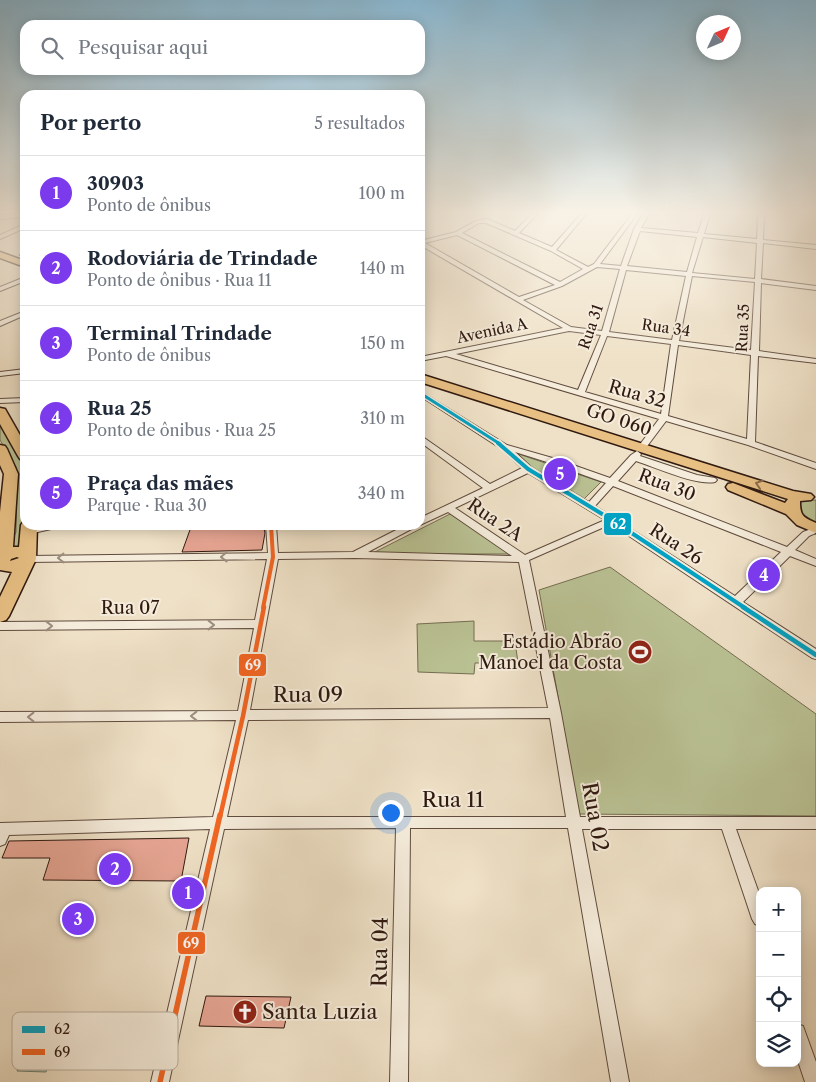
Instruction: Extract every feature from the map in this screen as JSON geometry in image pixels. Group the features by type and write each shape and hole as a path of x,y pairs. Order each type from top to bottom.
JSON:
{"main road":[{"name":"GO 060","path":"425,380 638,452 753,494 806,525"},
{"name":"GO 060","path":"425,387 638,452 792,495 811,497"},
{"path":"0,412 20,447"},
{"path":"0,449 11,474 2,565 10,567 27,558"},
{"path":"806,525 791,506 793,502 811,497"},
{"path":"0,616 27,558 29,530"}],"street":[{"name":"Rua 34","path":"457,264 569,329 816,361"},
{"path":"520,264 560,285"},
{"path":"579,264 587,269"},
{"path":"589,507 613,482 664,418 675,344 692,264"},
{"name":"Rua 35","path":"751,443 760,264"},
{"path":"596,265 759,280 816,288"},
{"name":"Avenida A","path":"520,299 560,285 596,265"},
{"name":"Rua 31","path":"580,394 605,334 623,267"},
{"path":"0,289 20,281"},
{"path":"0,324 20,315"},
{"name":"Avenida A","path":"425,357 569,329"},
{"name":"Rua 32","path":"448,354 751,443 816,466"},
{"path":"0,374 20,372"},
{"name":"Rua 26","path":"425,396 503,446 528,469 612,520 816,655"},
{"path":"0,401 20,400"},
{"path":"425,442 489,488"},
{"name":"Rua 30","path":"503,446 527,452 613,482 816,563"},
{"path":"425,520 528,469"},
{"name":"Rua 2A","path":"448,508 524,559"},
{"path":"27,558 355,555 524,559 612,520"},
{"path":"736,602 788,551 806,525"},
{"path":"175,1012 242,716 273,557 271,530"},
{"path":"355,555 395,530"},
{"name":"Rua 02","path":"524,559 555,713 620,1082"},
{"name":"Rua 07","path":"0,626 260,624"},
{"name":"Rua 09","path":"0,717 555,713"},
{"name":"Rua 04","path":"399,1082 403,822"},
{"path":"727,822 756,908"},
{"name":"Rua 11","path":"1,832 217,823 816,822"},
{"path":"801,1044 814,1082"}],"shaded area":[{"path":"0,421 20,458 20,530 26,530 26,547 9,547 16,532 16,467 0,440"},
{"path":"510,451 601,482 583,500 527,466"},
{"path":"816,500 816,525 799,516 798,503"},
{"path":"450,514 509,551 509,554 371,554 418,530 425,530 425,527"},
{"name":"Estádio Abrão Manoel da Costa","path":"610,567 816,714 816,816 579,814 539,590"},
{"path":"474,621 474,641 515,641 518,663 475,663 474,674 418,672 417,624"},
{"path":"17,1070 47,1070 46,1072"}],"building":[{"path":"190,530 264,530 265,533 262,550 182,552"},
{"path":"189,838 181,881 43,880 50,858 2,858 9,841"},
{"name":"Santa Luzia","path":"206,996 291,997 284,1028 199,1026"}],"transit line":[{"name":"62","path":"425,396 503,446 528,469 612,520 816,655"},
{"name":"69","path":"176,1012 243,716 273,557 271,530"},
{"name":"69","path":"160,1082 163,1070"}],"place":[{"name":"Praça das mães","path":"560,474"},
{"name":"Rua 25","path":"764,575"},
{"name":"Estádio Abrão Manoel da Costa","path":"640,652"},
{"name":"Rodoviária de Trindade","path":"115,869"},
{"name":"30903","path":"188,893"},
{"name":"Terminal Trindade","path":"78,919"},
{"name":"Santa Luzia","path":"245,1012"}]}
